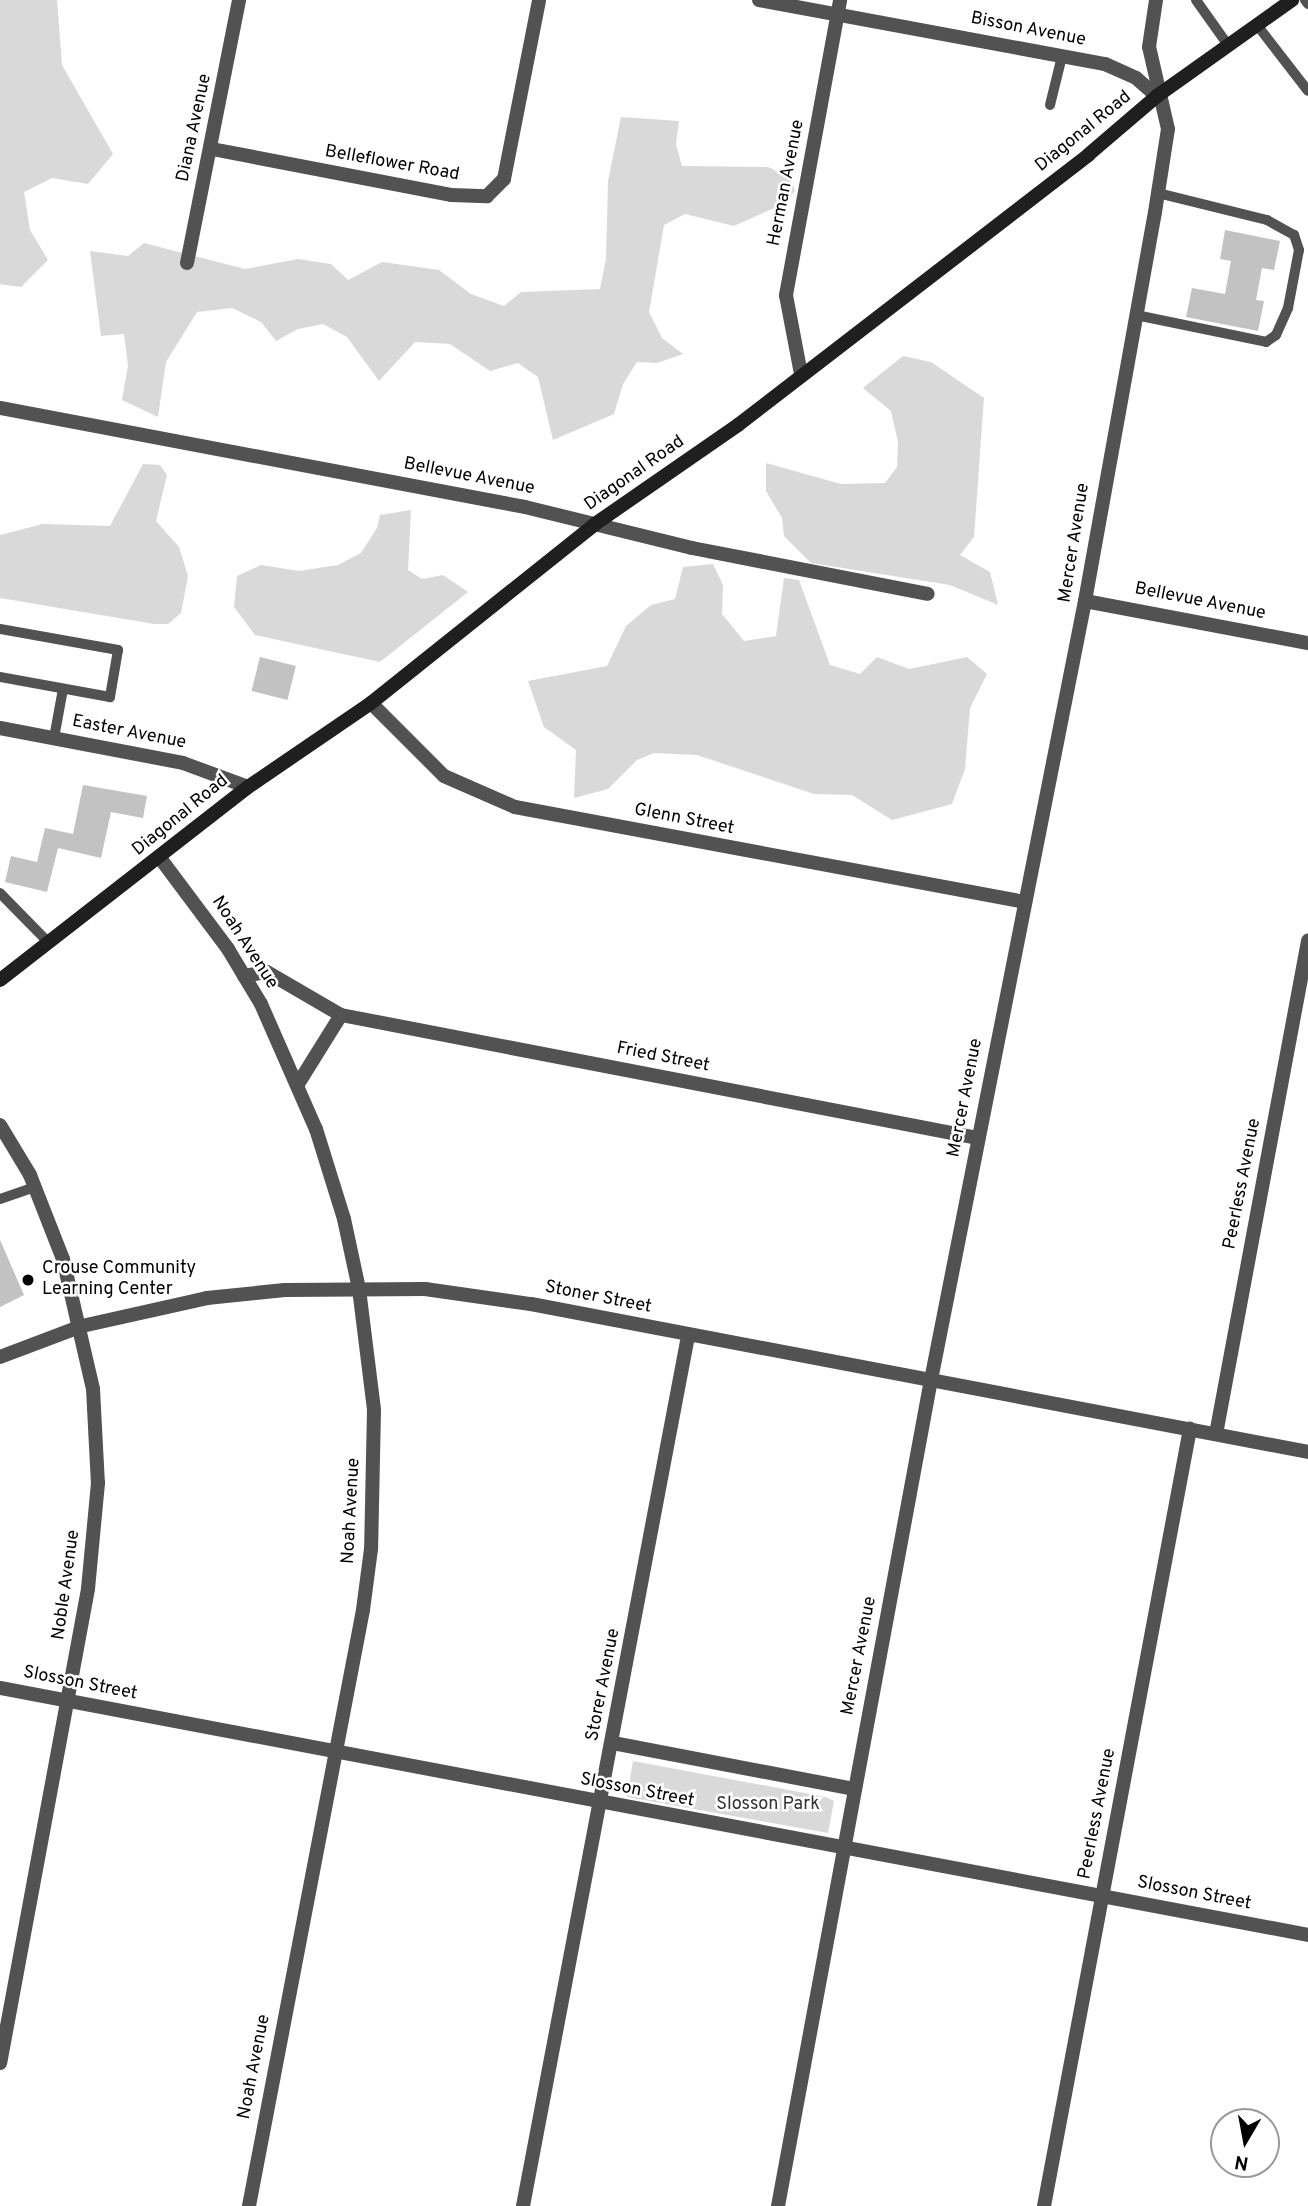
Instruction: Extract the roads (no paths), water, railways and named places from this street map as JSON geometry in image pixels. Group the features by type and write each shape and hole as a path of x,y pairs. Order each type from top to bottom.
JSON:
{"street":[{"name":"Diana Avenue","path":"187,263 212,149 239,0"},
{"name":"Belleflower Road","path":"212,149 451,195 486,196 504,179 540,0"},
{"name":"Bisson Avenue","path":"759,0 839,7 1105,64 1136,78 1157,96"},
{"name":"Mercer Avenue","path":"778,2206 931,1380 1085,601 1158,192 1168,129 1157,96 1149,47 1156,0"},
{"name":"Diagonal Road","path":"0,980 160,858 247,787 371,703 595,524 738,425 1056,180 1157,96 1292,0"},
{"name":"Herman Avenue","path":"801,374 786,295 839,7"},
{"name":"Bellevue Avenue","path":"0,408 595,524 692,548 929,594"},
{"name":"Bellevue Avenue","path":"1085,601 1308,643"},
{"name":"Glenn Street","path":"371,703 444,776 505,804 1025,902"},
{"name":"Easter Avenue","path":"0,728 183,763 247,787"},
{"name":"Noah Avenue","path":"160,858 244,976 298,1084 344,1219 359,1289 374,1410 374,1500 363,1610 249,2206"},
{"name":"Peerless Avenue","path":"1216,1434 1308,941"},
{"name":"Fried Street","path":"244,976 267,972 341,1015 978,1138"},
{"path":"298,1084 341,1015"},
{"name":"Noble Avenue","path":"0,1125 36,1187 63,1259 82,1326 93,1389 98,1483 88,1589 0,2063"},
{"name":"Stoner Street","path":"0,1357 82,1326 207,1298 285,1290 455,1292 1216,1434"},
{"name":"Storer Avenue","path":"523,2206 613,1744 688,1336"},
{"name":"Peerless Avenue","path":"1044,2206 1189,1429"},
{"path":"1216,1434 1308,1452"},
{"name":"Slosson Street","path":"0,1688 600,1804 1308,1935"},
{"path":"613,1744 854,1789"}],"lane":[{"path":"1196,0 1228,46"},
{"path":"1257,25 1308,91"},
{"path":"1050,105 1062,56"},
{"path":"1136,315 1266,342 1276,335 1288,308 1299,250 1294,235 1267,220 1158,192"},
{"path":"0,629 118,650 110,697 0,679"},
{"path":"54,738 63,689"},
{"path":"0,893 49,943"},
{"path":"0,1199 36,1187"}],"place":[{"name":"Crouse Community Learning Center","path":"28,1280"}],"park label":[{"name":"Slosson Park","path":"768,1805"}]}
